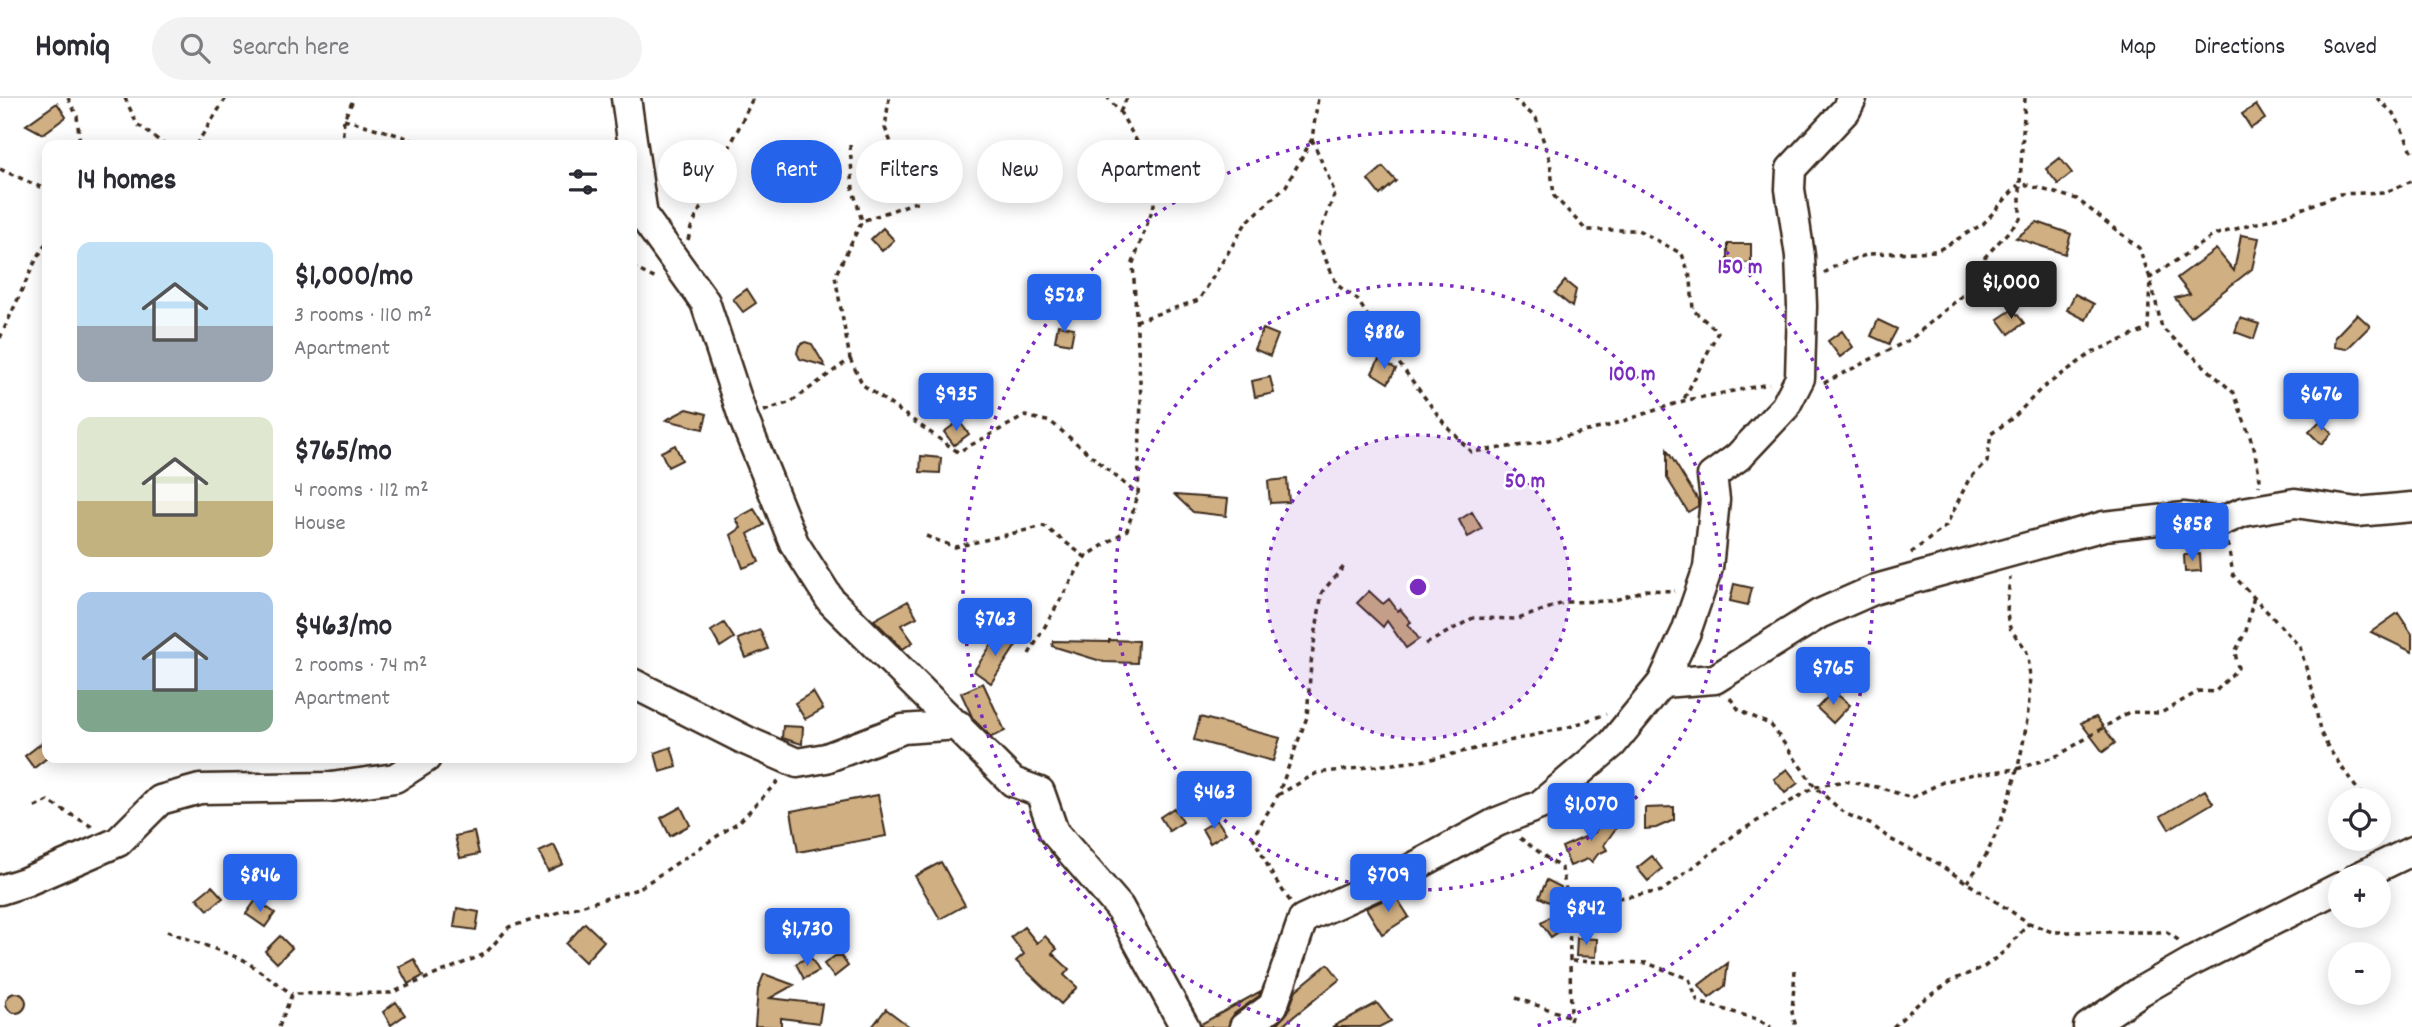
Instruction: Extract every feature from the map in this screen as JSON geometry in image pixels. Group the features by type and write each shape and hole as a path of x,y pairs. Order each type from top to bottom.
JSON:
{"street":[{"path":"626,98 632,140"},
{"path":"1244,1027 1273,1006 1303,919 1401,874 1497,822 1540,805 1612,744 1662,683 1686,632 1709,554 1715,500 1712,476 1738,457 1810,381 1800,256 1790,189 1791,169 1846,110 1852,98"},
{"path":"637,174 643,216 705,302 743,417 794,543 831,601 1013,782 1040,792 1054,832 1119,907 1185,1027"},
{"path":"1662,683 1715,679 1819,614 1876,589 2011,554 2104,526 2185,517 2220,522 2243,512 2295,503 2357,512 2412,507"},
{"path":"637,686 797,763 826,758 903,729 958,725"},
{"path":"0,890 118,842 159,800 200,789 331,787 394,778 418,763"},
{"path":"2382,865 2412,850"},
{"path":"2088,1027 2141,991 2195,960 2328,893"}],"path":[{"path":"68,98 77,116 79,140"},
{"path":"125,98 137,124 158,140"},
{"path":"199,140 226,98"},
{"path":"342,140 344,119 354,98"},
{"path":"681,269 691,228 753,98"},
{"path":"862,221 916,202 885,128 889,98"},
{"path":"1029,654 1085,557 1127,530 1138,495 1141,398 1133,263 1154,205 1151,166 1120,111 1108,98"},
{"path":"1120,111 1127,98"},
{"path":"1135,321 1199,300 1246,223 1286,186 1312,139 1318,98"},
{"path":"1513,98 1536,118 1550,161 1553,196 1586,230 1638,230 1682,254 1691,279 1693,310 1718,332 1683,401"},
{"path":"1312,139 1335,193 1317,240 1337,285 1357,299 1392,354 1444,423 1471,452 1531,444 1605,427 1683,401 1810,381 1911,339 1976,284 1985,257 2020,219 2025,98"},
{"path":"2377,98 2395,115 2412,151"},
{"path":"344,119 412,140"},
{"path":"850,145 853,190 862,221 835,276 850,359 863,385 958,452 1025,416 1051,422 1138,495"},
{"path":"0,169 42,188"},
{"path":"2150,278 2214,235 2286,215 2340,194 2386,192 2412,181"},
{"path":"1801,285 1839,264 1868,254 1937,251 1983,224 2020,183"},
{"path":"2020,183 2077,199 2139,248 2150,278 2162,328 2234,393 2254,447 2260,479 2253,510"},
{"path":"0,338 42,250"},
{"path":"1910,554 1946,526 1969,479 1987,463 1991,434 2015,416 2041,389 2093,352 2148,329 2150,278"},
{"path":"743,417 791,402 850,359"},
{"path":"2220,522 2228,543 2232,575 2300,647 2320,730 2329,749 2356,788"},
{"path":"926,537 955,547 1044,526 1085,557"},
{"path":"1967,882 1987,853 2003,816 2017,769 2025,725 2030,683 2028,654 2010,627 2011,554"},
{"path":"1303,919 1274,878 1253,837 1278,795 1307,717 1311,663 1322,592 1346,564"},
{"path":"1426,644 1473,618 1518,619 1566,602 1612,601 1644,590 1700,591"},
{"path":"1569,906 1662,891 1738,833 1815,787 1844,781 1882,788 1911,798 1942,782 2017,769 2059,755 2129,712 2161,713 2200,691 2215,692 2238,668 2235,652 2246,631 2254,596"},
{"path":"1715,679 1738,710 1771,725 1815,787 1844,813 1872,825 1891,839 1935,862 2029,923 2052,932 2167,932 2178,939 2195,960"},
{"path":"1278,795 1317,773 1427,760 1569,727 1612,712"},
{"path":"167,931 244,960 292,995 391,993 485,954 509,926 638,889 740,821 797,763"},
{"path":"35,807 48,801 118,842"},
{"path":"1497,822 1562,869 1569,906 1571,1017 1568,1027"},
{"path":"1893,1027 1920,1002 1953,980 1984,967 2005,951 2029,923"},
{"path":"1571,961 1647,964 1689,979 1698,1002 1757,1019 1771,1027"},
{"path":"1795,970 1792,1012 1796,1027"},
{"path":"279,1027 292,995"},
{"path":"1516,998 1571,1017"}],"building":[{"path":"57,103 66,117 43,134 26,125"},
{"path":"2256,105 2265,119 2251,128 2242,114"},
{"path":"2060,158 2072,173 2058,184 2046,169"},
{"path":"1383,167 1396,181 1380,195 1368,180"},
{"path":"2037,222 2071,234 2065,254 2016,238"},
{"path":"883,228 894,240 882,251 871,239"},
{"path":"2241,235 2259,238 2252,269 2190,317 2175,298 2190,294 2177,278 2216,249 2234,271"},
{"path":"1728,244 1751,244 1751,263 1728,262"},
{"path":"1565,281 1576,290 1572,307 1555,293"},
{"path":"747,289 756,303 743,312 733,299"},
{"path":"2075,294 2094,304 2086,320 2067,310"},
{"path":"2013,309 2024,323 2009,334 1998,319"},
{"path":"2357,314 2370,326 2347,349 2334,347 2335,337"},
{"path":"2240,318 2259,324 2254,339 2235,332"},
{"path":"1878,320 1897,329 1889,344 1871,336"},
{"path":"1058,325 1074,328 1071,344 1055,341"},
{"path":"1263,329 1278,335 1270,356 1254,349"},
{"path":"1842,331 1853,347 1840,357 1828,341"},
{"path":"805,342 812,344 825,366 800,359 797,353 799,346"},
{"path":"1379,359 1396,369 1388,383 1372,373"},
{"path":"1270,377 1274,393 1255,397 1252,381"},
{"path":"687,409 707,414 703,429 666,420"},
{"path":"959,421 969,434 954,445 944,432"},
{"path":"2320,421 2332,433 2321,444 2309,432"},
{"path":"675,445 682,460 668,467 661,452"},
{"path":"1667,450 1698,500 1698,506 1688,512 1667,478"},
{"path":"921,456 941,458 940,473 920,472"},
{"path":"1287,479 1289,502 1270,503 1268,481"},
{"path":"1175,495 1228,499 1226,516 1193,512"},
{"path":"754,509 764,525 748,534 759,562 743,568 731,535 741,528 736,519"},
{"path":"1472,512 1482,529 1468,537 1459,520"},
{"path":"2200,554 2201,571 2185,572 2184,555"},
{"path":"1734,584 1752,588 1748,605 1730,601"},
{"path":"1369,591 1383,604 1389,599 1398,611 1400,609 1411,622 1408,624 1419,639 1406,648 1387,621 1383,627 1357,603"},
{"path":"908,601 917,617 901,625 913,642 903,649 874,620"},
{"path":"2398,613 2412,634 2412,652 2371,632"},
{"path":"724,623 734,638 720,647 711,631"},
{"path":"760,630 768,649 746,658 738,639"},
{"path":"999,633 1017,644 991,683 974,671"},
{"path":"1053,641 1138,641 1137,663 1104,662 1052,646"},
{"path":"1847,660 1863,675 1851,688 1835,674"},
{"path":"983,683 1005,731 991,737 973,719 961,693"},
{"path":"1833,691 1850,705 1833,723 1817,708"},
{"path":"813,692 823,709 805,719 795,703"},
{"path":"1200,717 1280,738 1273,761 1194,740"},
{"path":"2096,717 2115,743 2103,752 2081,723"},
{"path":"783,726 803,727 802,744 782,738"},
{"path":"42,743 42,762 34,768 25,756"},
{"path":"671,747 677,767 660,772 655,753"},
{"path":"1787,769 1798,783 1785,793 1774,779"},
{"path":"2205,790 2213,803 2169,829 2161,816"},
{"path":"878,795 886,836 798,852 791,811"},
{"path":"681,807 690,825 670,836 661,818"},
{"path":"1674,807 1674,820 1656,828 1645,829 1645,808"},
{"path":"1174,808 1183,822 1169,831 1160,817"},
{"path":"1607,814 1618,822 1621,821 1604,845 1607,850 1598,854 1592,862 1588,859 1570,866 1562,847 1594,833"},
{"path":"1217,820 1226,833 1210,843 1202,829"},
{"path":"474,832 479,854 460,858 455,836"},
{"path":"554,845 563,864 548,871 539,852"},
{"path":"1652,856 1662,869 1648,881 1637,868"},
{"path":"941,862 965,905 940,919 915,876"},
{"path":"1547,880 1561,887 1555,905 1539,897"},
{"path":"212,886 223,898 208,910 197,898"},
{"path":"1395,895 1409,917 1382,934 1366,908"},
{"path":"256,900 275,913 265,927 246,914"},
{"path":"457,908 479,912 476,930 454,927"},
{"path":"1554,914 1564,928 1551,937 1541,923"},
{"path":"585,923 604,941 585,962 566,944"},
{"path":"1024,927 1037,943 1045,936 1057,949 1052,953 1069,969 1064,975 1077,987 1061,1004 1016,961 1024,954 1011,937"},
{"path":"280,936 292,948 277,963 265,951"},
{"path":"1577,938 1597,939 1596,957 1576,956"},
{"path":"810,956 819,971 804,979 796,964"},
{"path":"835,956 841,956 848,966 834,977 824,964"},
{"path":"414,959 423,976 408,984 399,967"},
{"path":"1728,963 1725,986 1709,998 1699,985"},
{"path":"1328,964 1340,979 1282,1026 1278,1023 1288,1012 1296,990"},
{"path":"764,974 794,985 770,998 822,1004 819,1023 781,1018 781,1027 755,1026 758,989"},
{"path":"1261,991 1259,996 1234,1014 1228,1027 1202,1027 1201,1024"},
{"path":"12,993 20,993 26,1003 20,1013 12,1013 6,1007 6,999"},
{"path":"396,1002 405,1015 391,1025 383,1012"},
{"path":"1377,1003 1391,1021 1379,1027 1332,1027"},
{"path":"886,1009 910,1027 872,1027"}]}
